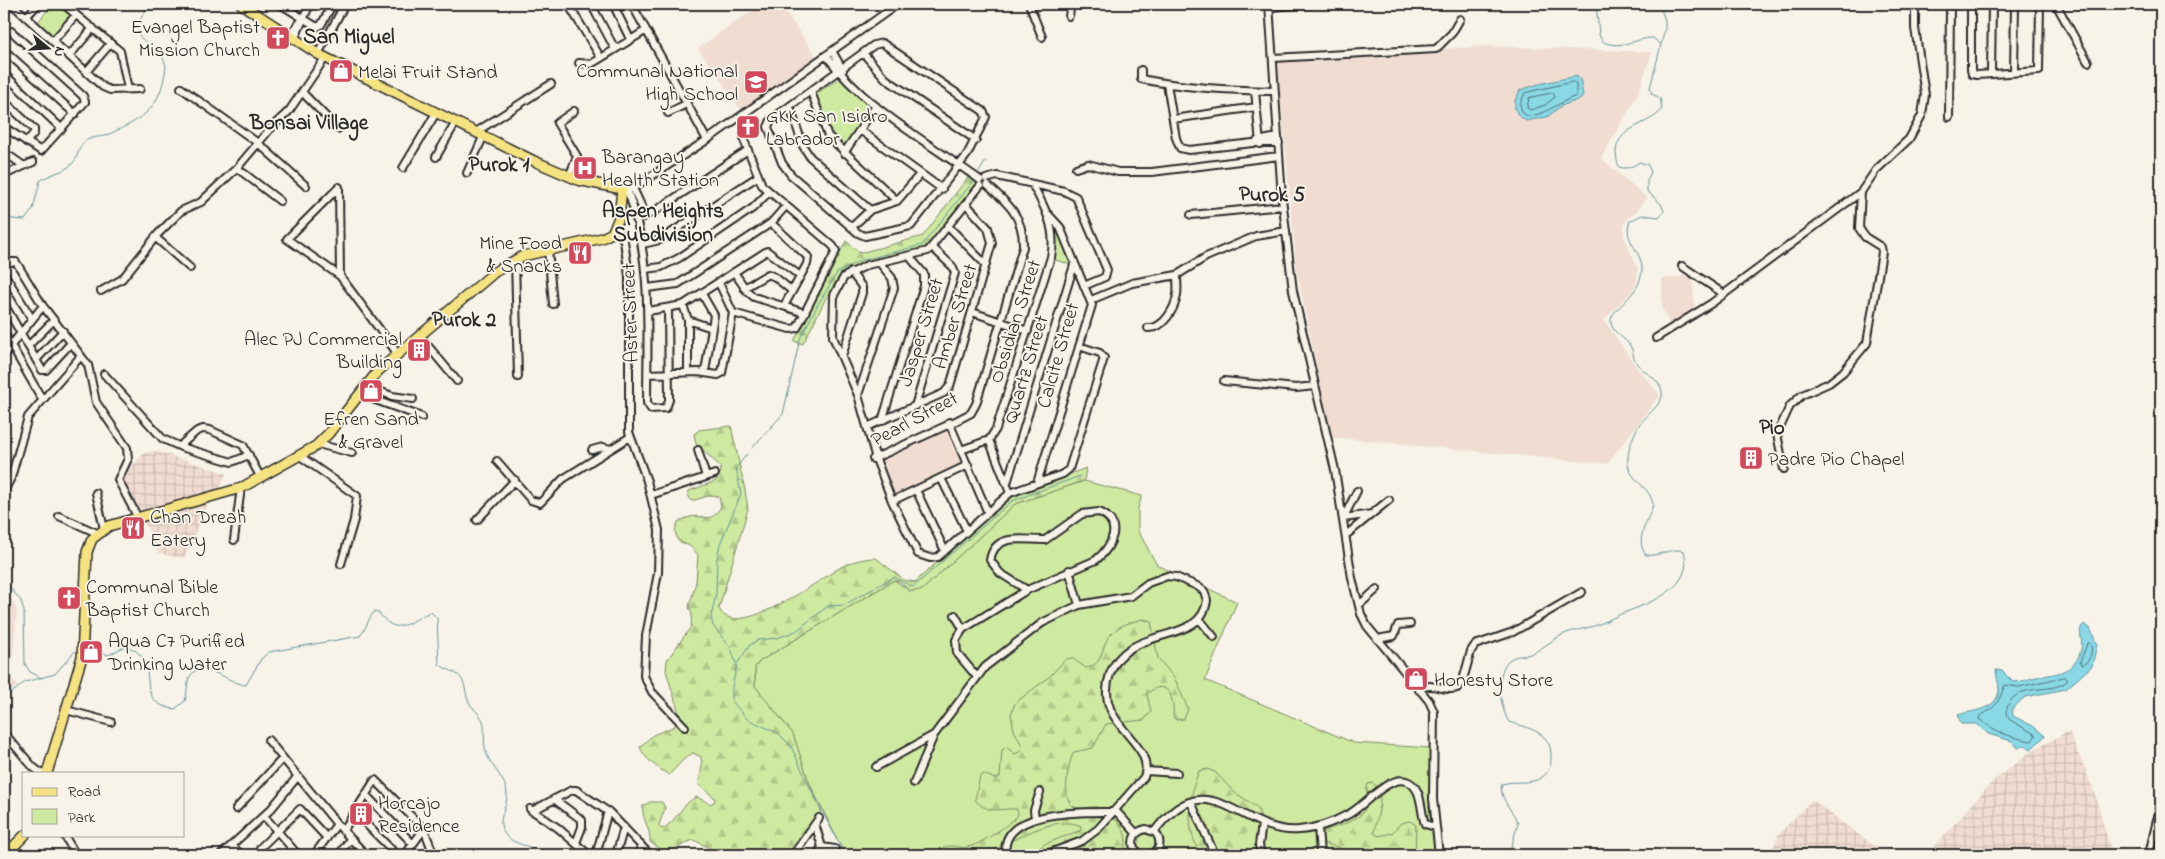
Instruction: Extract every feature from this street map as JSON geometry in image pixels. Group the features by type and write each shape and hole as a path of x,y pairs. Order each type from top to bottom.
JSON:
{"main road":[{"path":"47,772 82,657 87,552 92,539 100,531 241,488 300,456 330,433 359,394 397,354 489,277 515,260 548,250 602,238 615,229 628,189 569,177 321,56 241,4"},
{"path":"5,855 24,836"}],"street":[{"path":"12,4 107,89 140,88"},
{"path":"26,17 38,4"},
{"path":"63,4 122,54 128,89"},
{"path":"280,4 287,6 302,20 317,27 321,25 333,4"},
{"path":"291,38 301,28 302,20 310,4"},
{"path":"101,291 122,279 156,237 181,211 200,202 237,168 289,111 302,92 321,56 345,4"},
{"path":"568,4 601,58"},
{"path":"591,4 615,49"},
{"path":"612,4 630,39"},
{"path":"612,4 631,5 708,140"},
{"path":"646,216 628,189 708,140 898,4"},
{"path":"1029,4 1042,37"},
{"path":"1069,16 1071,4"},
{"path":"1311,4 1269,5 1283,206 1296,307 1335,470 1359,605 1368,626 1377,639 1432,705 1435,718 1433,799 1439,855"},
{"path":"1656,338 1712,304 1861,192 1876,170 1909,139 1922,116 1925,95 1915,28 1915,4"},
{"path":"1949,117 1950,4"},
{"path":"1971,4 1971,72 1977,75 2039,70 2040,4"},
{"path":"1992,4 1992,74"},
{"path":"2014,72 2015,4"},
{"path":"2056,4 2088,62"},
{"path":"53,41 76,15"},
{"path":"1273,58 1436,49 1452,33 1460,19"},
{"path":"69,56 93,28"},
{"path":"579,64 592,64 645,30"},
{"path":"4,127 41,151 85,102 83,96 17,36 11,31 5,32"},
{"path":"86,72 111,43"},
{"path":"878,44 887,46 983,111 985,120 976,140 960,165 915,221 906,228 865,236 790,175 782,163 768,127 771,120 842,71 863,53 878,44"},
{"path":"4,50 75,114"},
{"name":"Pearl Street","path":"829,53 858,92 994,191 1016,214 1023,236 1021,258 999,321 974,408 949,423 875,458"},
{"path":"863,53 886,79 976,140"},
{"path":"1142,70 1141,79 1167,84 1240,91 1274,91"},
{"path":"4,74 62,129"},
{"path":"467,173 480,134 551,84"},
{"path":"1167,84 1177,144 1185,150 1278,140"},
{"path":"181,88 258,143 306,186"},
{"path":"1255,90 1257,142"},
{"path":"302,92 338,128"},
{"path":"811,92 828,136 897,201"},
{"path":"4,101 34,129 34,133 26,142"},
{"path":"668,113 686,104"},
{"path":"844,153 876,106"},
{"path":"790,107 806,152 870,210"},
{"path":"1173,119 1256,107"},
{"path":"569,177 577,156 557,122 574,111"},
{"path":"403,168 436,113"},
{"path":"436,157 456,122"},
{"path":"860,130 942,189"},
{"path":"733,312 790,329 796,328 835,256 835,249 769,192 757,177 744,140"},
{"path":"638,219 646,216 748,150"},
{"path":"4,152 24,166"},
{"path":"1076,168 1088,164 1118,172 1152,172 1280,156"},
{"path":"4,174 33,162"},
{"path":"237,168 280,201"},
{"path":"852,227 870,210 897,201 920,174"},
{"path":"1079,346 1102,354 1104,362 1069,469 1010,493 945,551 934,558 920,556 915,550 892,501 875,458 858,395 832,330 836,311 834,295 844,277 851,272 879,262 924,253 932,247 983,182 997,176 1072,194 1078,200 1108,270 1104,277 1084,286"},
{"path":"642,244 660,240 757,177"},
{"name":"Obsidian Street","path":"989,440 996,429 1053,250 1048,214 1032,184"},
{"path":"340,276 339,187 287,239 340,276 397,354"},
{"name":"Aster Street","path":"628,189 638,219 647,288 648,407 651,409 666,408 669,400 670,374"},
{"path":"645,269 661,266 679,258 753,208 769,192"},
{"path":"1784,470 1777,434 1790,406 1802,395 1829,383 1844,372 1869,339 1870,320 1882,252 1881,247 1865,237 1859,228 1861,192"},
{"name":"Amber Street","path":"867,427 948,389 992,243 991,232 966,204"},
{"path":"1191,215 1283,206"},
{"path":"647,288 678,284 771,223 786,207"},
{"name":"Calcite Street","path":"1037,483 1091,308 1091,300 1074,265 1060,226 1048,214"},
{"path":"771,223 808,257 784,306"},
{"path":"948,226 986,265"},
{"path":"615,229 620,233 624,241 629,276 628,415 630,437 651,495 659,530 659,561 646,636 644,676 652,692 685,727"},
{"path":"1091,300 1132,283 1177,275 1221,250 1256,236 1286,231"},
{"path":"156,237 190,268"},
{"name":"Jasper Street","path":"915,406 955,273 952,266 932,247"},
{"path":"548,250 553,304"},
{"path":"648,311 683,306 767,251 800,276"},
{"path":"882,421 924,286 924,274 909,256"},
{"path":"515,260 518,377"},
{"path":"4,262 16,262 43,306 88,365 96,402 127,448 128,459 118,480 138,518"},
{"path":"858,395 894,288 892,278 879,262"},
{"name":"Quartz Street","path":"1007,483 1074,265"},
{"path":"1682,266 1724,294"},
{"path":"734,272 744,288 754,298 805,313"},
{"path":"842,356 862,293 862,287 851,272"},
{"path":"4,273 32,319"},
{"path":"744,288 768,274 792,290"},
{"path":"1148,328 1157,327 1164,321 1176,301 1177,275"},
{"path":"648,374 705,372 721,374 733,312 719,283"},
{"path":"702,294 714,315 705,372"},
{"path":"4,304 36,360 45,371 71,343"},
{"path":"4,354 43,306"},
{"path":"683,306 688,320 688,372"},
{"path":"668,309 670,374"},
{"path":"972,312 1028,330"},
{"path":"28,346 54,320"},
{"path":"688,320 712,328"},
{"path":"36,360 63,331"},
{"path":"4,332 42,399"},
{"path":"419,335 457,381"},
{"path":"4,491 9,484 17,460 26,421 42,399 81,356"},
{"path":"104,374 163,439 181,447 232,462 249,455"},
{"path":"1224,381 1296,388 1315,386"},
{"path":"366,386 392,396 414,399"},
{"path":"359,394 422,417"},
{"path":"949,423 988,512"},
{"path":"181,447 197,431 206,428 241,443 261,478"},
{"path":"497,461 531,500 540,503 563,479 630,437"},
{"path":"961,450 989,440 1010,493"},
{"path":"318,444 352,453"},
{"path":"592,450 603,447 610,449"},
{"path":"698,450 706,477"},
{"path":"300,456 357,496 354,520 341,564"},
{"path":"892,501 968,465"},
{"path":"651,495 715,474"},
{"path":"941,478 967,531"},
{"path":"478,520 515,480"},
{"path":"234,540 241,488"},
{"path":"916,490 945,551"},
{"path":"1344,518 1357,491"},
{"path":"59,516 100,531 96,493"},
{"path":"1346,534 1389,500"},
{"path":"977,678 957,653 956,640 963,629 1027,590 1069,570 1096,560 1109,546 1114,526 1105,514 1099,512 1082,514 1045,540 1017,537 1010,539 996,549 990,560 994,567 1027,590"},
{"path":"1344,518 1372,514"},
{"path":"1069,570 1079,605"},
{"path":"914,783 934,735 977,678 992,661 1042,623 1079,605 1131,596 1148,583 1167,576 1173,576 1197,586 1206,595 1206,606 1200,620 1184,630 1153,637 1140,643 1117,662 1110,674 1107,690 1108,707 1115,721 1141,751 1146,771 1137,787 1098,829 1082,841 1044,855"},
{"path":"1359,605 1377,589"},
{"path":"1419,690 1426,686 1448,689 1457,688 1463,680 1468,658 1475,645 1513,632 1582,592"},
{"path":"955,615 963,629"},
{"path":"1200,620 1214,638"},
{"path":"1377,639 1394,636 1398,625 1410,624"},
{"path":"66,710 111,722"},
{"path":"876,767 934,735"},
{"path":"5,737 32,767 40,772"},
{"path":"268,740 364,855"},
{"path":"236,809 283,758"},
{"path":"1146,771 1177,773"},
{"path":"221,855 264,816 298,776"},
{"path":"343,831 375,780 424,829 432,854"},
{"path":"1154,832 1166,815 1181,805 1191,802 1220,802 1262,824 1289,830 1318,827 1350,813 1388,784 1400,780 1409,782 1413,786 1419,797 1425,824 1435,827"},
{"path":"589,855 558,828 531,809 575,790 608,811 650,855"},
{"path":"1035,819 1034,810 1040,792"},
{"path":"366,795 413,844"},
{"path":"554,799 582,820 582,827 576,844"},
{"path":"1191,802 1215,855"},
{"path":"2160,855 2152,852 2161,803"},
{"path":"267,855 260,848 300,809 327,838"},
{"path":"596,855 608,811"},
{"path":"1006,855 1006,845 1012,834 1035,819 1067,812 1114,811 1136,834"},
{"path":"355,813 397,855"},
{"path":"264,816 298,855"},
{"path":"793,855 819,818"},
{"path":"314,855 337,824"},
{"path":"815,824 822,846 817,855"},
{"path":"1261,855 1259,845 1262,824"},
{"path":"616,855 624,827"},
{"path":"1318,827 1320,855"},
{"path":"406,855 424,829"},
{"path":"1138,854 1132,842 1136,834 1143,829 1154,832 1160,842 1158,850 1151,855"},
{"path":"65,836 76,855"},
{"path":"339,855 350,839"},
{"path":"232,845 241,855"},
{"path":"639,855 641,846"},
{"path":"822,846 835,849"},
{"path":"1158,850 1164,855"}],"shaded area":[{"path":"762,4 780,4 816,56 741,110 698,48"},
{"path":"1486,46 1652,52 1638,94 1601,158 1647,198 1624,225 1624,236 1638,269 1637,281 1632,291 1604,320 1637,368 1660,395 1607,464 1331,437 1297,272 1277,61"},
{"path":"1692,275 1695,310 1670,325 1662,308 1662,279"},
{"path":"948,429 964,462 962,465 897,496 894,494 880,461"},
{"path":"156,451 226,473 219,491 211,494 184,558 158,553 142,515 138,515 122,477 144,453"},
{"path":"4,584 17,610 11,677 17,686 4,696"},
{"path":"2069,731 2094,791 2112,855 1927,855 1992,782 2031,751"},
{"path":"1812,800 1881,851 1892,855 1771,855 1778,835"}],"green space":[{"path":"52,5 58,10 61,6 72,15 53,37 37,23"},
{"path":"840,78 874,107 844,149 831,137 814,95"},
{"path":"969,176 977,183 927,248 861,264 841,276 829,292 803,344 794,341 846,241 860,253 923,236"},
{"path":"1056,223 1072,265 1052,259 1053,226"},
{"path":"731,426 748,509 719,608 728,617 742,618 759,614 779,605 843,566 863,559 876,558 904,580 915,582 1012,496 1086,468 1084,481 1015,504 922,590 910,591 899,581 894,580 760,661 755,667 755,686 793,734 821,811 791,854 723,855 694,840 664,852 650,842 643,811 643,806 650,802 662,802 665,808 659,825 662,829 672,822 687,804 697,797 710,804 714,802 715,798 699,785 702,766 701,757 693,753 685,758 669,775 648,759 640,747 653,735 675,726 679,713 666,671 667,660 691,627 692,614 689,607 696,582 698,555 690,546 678,541 675,531 678,522 696,516 711,517 721,506 719,497 712,495 691,501 688,495 689,491 716,481 721,472 720,466 696,444 694,434 699,430"},
{"path":"1084,481 1142,496 1138,508 1138,531 1157,565 1237,602 1205,680 1354,743 1430,748 1429,806 1435,855 845,855 809,782 793,734 755,686 755,667 760,661 894,580 910,591 922,590 1015,504"},
{"path":"1143,619 1151,621 1158,658 1175,679 1188,709 1184,719 1176,720 1173,717 1173,704 1169,692 1165,688 1154,689 1147,694 1151,712 1144,720 1106,724 1093,748 1074,752 1067,781 1068,797 1074,807 1099,808 1104,810 1119,824 1124,833 1126,843 1123,855 1030,855 1045,844 1081,830 1081,826 1070,823 1058,823 1032,831 986,854 970,856 939,855 938,851 946,846 968,847 980,842 1002,829 1018,815 1017,809 995,810 985,808 975,800 980,776 984,774 995,779 1000,777 1002,750 1006,747 1015,754 1021,751 1022,746 1014,730 1011,714 1015,703 1049,677 1066,659 1072,658 1086,668 1097,663 1106,642 1116,629"},
{"path":"1207,769 1215,772 1234,792 1258,808 1261,820 1257,840 1259,855 1193,855 1197,848 1191,826 1191,801 1199,771"},
{"path":"1373,783 1377,788 1380,801 1374,833 1379,836 1392,833 1401,823 1410,821 1416,825 1415,855 1347,855 1340,848 1323,843 1322,831 1349,822 1361,814 1367,803 1368,784"}],"water":[{"path":"1576,76 1580,79 1583,95 1581,99 1561,106 1547,117 1526,121 1518,115 1515,101 1520,90"},
{"path":"2084,624 2090,628 2097,645 2092,666 2066,689 2025,697 2012,709 2013,716 2033,726 2045,736 2031,749 2025,745 2018,748 2012,741 1988,734 1977,724 1961,724 1958,715 1989,706 1994,702 1999,690 1996,670 2002,671 2013,682 2057,673 2070,668 2075,663 2082,646 2080,632"}],"waterway":[{"path":"4,215 12,219 25,220 33,209 40,181 73,163 84,142 106,135 133,122 150,109 156,101 164,80 166,66 156,50 139,35 138,28 141,18 150,4"},
{"path":"1596,4 1599,34 1602,41 1615,45 1653,38 1660,44"},
{"path":"1509,855 1518,823 1504,799 1501,789 1502,784 1532,781 1541,778 1549,770 1551,750 1544,737 1532,729 1509,722 1503,708 1500,691 1501,674 1504,667 1511,659 1533,653 1564,634 1598,625 1659,598 1677,583 1683,574 1686,564 1684,551 1674,550 1656,555 1646,555 1641,543 1643,530 1653,505 1648,492 1630,471 1628,457 1639,425 1658,405 1661,400 1662,391 1655,379 1637,364 1630,345 1614,330 1611,324 1616,310 1632,294 1640,279 1642,270 1639,257 1629,234 1630,221 1642,215 1659,217 1664,211 1661,204 1647,191 1647,181 1651,172 1648,165 1640,162 1627,168 1619,167 1616,153 1618,143 1624,135 1632,128 1658,114 1662,108 1660,98 1652,94 1650,88 1665,29 1665,20 1659,4"},
{"path":"979,172 986,161"},
{"path":"752,448 783,414 800,339 837,273 859,261 922,245 973,182"},
{"path":"736,663 731,648 713,626 711,617 716,594 717,559 720,544 741,494 736,468 747,454"},
{"path":"845,855 811,790 791,746 778,733 747,719 732,701 732,687 737,664 750,645 758,640 777,638 796,631 828,606 844,605 894,577 913,587 1012,501 1080,476"},
{"path":"4,580 21,601 24,611 25,664 30,672 42,678"},
{"path":"93,645 107,655 125,647 136,651 143,658 150,693 154,700 162,706 175,709 185,701 188,681 194,672 200,670 208,671 246,685 261,659 269,652 360,636 375,611 395,626 405,625 431,612 437,618 439,664 459,676 463,681 469,703 483,721 487,755 505,784 507,799 501,821 502,829 510,839 538,851 541,855"},
{"path":"4,699 25,682 55,674 75,651"}],"place":[{"name":"Evangel Baptist Mission Church","path":"278,38"},
{"name":"Melai Fruit Stand","path":"341,71"},
{"name":"Communal National High School","path":"756,82"},
{"name":"GKK San Isidro Labrador","path":"748,127"},
{"name":"Barangay Health Station","path":"585,168"},
{"name":"Mine Food & Snacks","path":"580,253"},
{"name":"Alec PJ Commercial Building","path":"419,350"},
{"name":"Efren Sand & Gravel","path":"371,391"},
{"name":"Padre Pio Chapel","path":"1751,458"},
{"name":"Chan Dreah Eatery","path":"133,528"},
{"name":"Communal Bible Baptist Church","path":"69,598"},
{"name":"Aqua C7 Purified Drinking Water","path":"91,652"},
{"name":"Honesty Store","path":"1416,679"},
{"name":"Horcajo Residence","path":"361,814"}],"district":[{"name":"San Miguel","path":"349,36"},
{"name":"Bonsai Village","path":"309,122"},
{"name":"Purok 1","path":"499,164"},
{"name":"Purok 5","path":"1272,194"},
{"name":"Aspen Heights Subdivision","path":"663,222"},
{"name":"Purok 2","path":"464,319"},
{"name":"Pio","path":"1772,427"}]}
